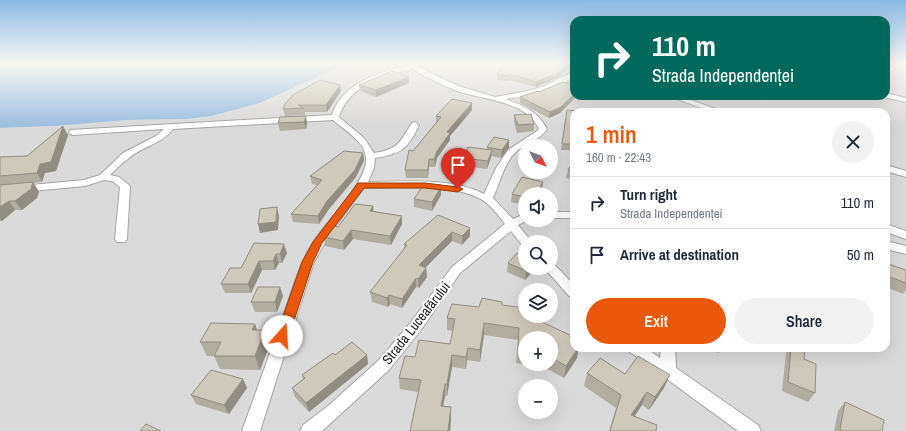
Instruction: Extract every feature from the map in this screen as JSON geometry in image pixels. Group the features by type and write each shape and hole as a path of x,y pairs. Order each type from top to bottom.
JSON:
{"street":[{"path":"335,118 337,108 342,101 354,89 367,83"},
{"path":"450,83 462,90 496,99 532,114 542,124 543,129 541,134 518,145 510,152 487,199"},
{"path":"496,99 530,93 558,83"},
{"path":"890,95 906,100"},
{"path":"684,100 708,108"},
{"path":"73,132 335,118 364,144 370,156 366,176 361,185 318,242 308,262 251,431"},
{"path":"370,156 389,153 401,149 406,144 415,125"},
{"path":"0,191 85,183 103,177 126,155 159,138 165,134 170,126"},
{"path":"890,169 906,174"},
{"path":"103,177 115,180 125,186 122,239"},
{"path":"361,185 443,186 473,193 487,199 512,224 521,235"},
{"path":"558,215 570,215"},
{"name":"Strada Luceafărului","path":"309,431 334,411 384,365 416,326 456,270 512,224 518,221"},
{"path":"890,229 906,235"},
{"path":"890,246 906,250"},
{"path":"557,275 570,289"},
{"path":"640,352 752,431"},
{"path":"668,352 668,372"}],"shaded area":[{"path":"304,83 570,83 570,100 890,100 890,83 906,83 906,431 0,431 0,128 55,126 127,120 187,119 212,116 260,103"}],"water":[{"path":"0,83 304,83 260,103 212,116 187,119 127,120 55,126 0,128"}],"building":[{"path":"314,83 332,83 340,85 326,105 298,105 304,108 283,109 285,104 293,95"},
{"path":"363,83 393,83 376,90 359,85"},
{"path":"560,83 570,84 570,98 561,107 550,112 520,97 538,91 539,92"},
{"path":"452,99 472,103 447,132 450,133 437,151 434,159 429,159 428,170 405,170 409,150 413,151 441,117 436,116"},
{"path":"567,110 570,110 570,144 562,144"},
{"path":"531,114 534,124 518,125 514,115"},
{"path":"306,116 304,122 278,123 280,117"},
{"path":"63,126 51,162 40,164 37,173 0,176 0,157 27,156"},
{"path":"494,137 509,140 502,150 487,147"},
{"path":"468,147 492,150 488,161 463,158"},
{"path":"344,151 363,153 355,170 327,201 318,216 291,214 322,180 310,176"},
{"path":"521,179 530,179 543,182 540,187 518,187 518,195 512,194"},
{"path":"33,182 31,189 15,201 9,201 0,207 0,185"},
{"path":"424,184 441,187 432,202 414,199"},
{"path":"355,204 373,206 370,211 402,216 390,236 351,230 343,241 324,237 333,226 338,227"},
{"path":"277,207 276,222 258,224 260,209"},
{"path":"438,215 470,228 462,236 452,232 419,265 426,268 418,279 416,278 402,299 389,295 387,298 370,292 407,245 404,244"},
{"path":"254,243 284,244 280,254 276,254 273,261 259,261 248,284 221,284 230,268 241,268"},
{"path":"517,253 518,254 518,267 508,263"},
{"path":"890,265 906,270 906,283 890,277"},
{"path":"258,287 280,287 275,302 251,302"},
{"path":"482,298 502,302 502,305 518,307 518,323 544,323 570,335 570,352 575,352 566,366 558,361 558,331 519,331 519,328 484,323 480,350 468,348 466,357 452,355 447,384 445,384 441,406 451,407 448,431 410,431 421,380 399,378 405,356 415,357 419,340 450,344 455,319 447,318 452,304 479,307"},
{"path":"211,323 255,324 252,330 265,330 255,356 214,356 221,342 200,342"},
{"path":"352,342 367,355 306,403 292,388 305,378 302,375 333,353 335,355"},
{"path":"791,352 805,352 804,359 816,364 815,393 788,382"},
{"path":"638,356 670,375 655,397 647,392 631,415 657,425 656,431 610,431 621,395 587,373 600,358 625,374"},
{"path":"211,370 243,379 224,405 191,395"},
{"path":"845,402 884,420 882,431 843,431 840,429"},
{"path":"146,424 161,431 140,431"}],"route":[{"path":"282,336 308,262 318,242 361,185 425,185 458,189"}]}
